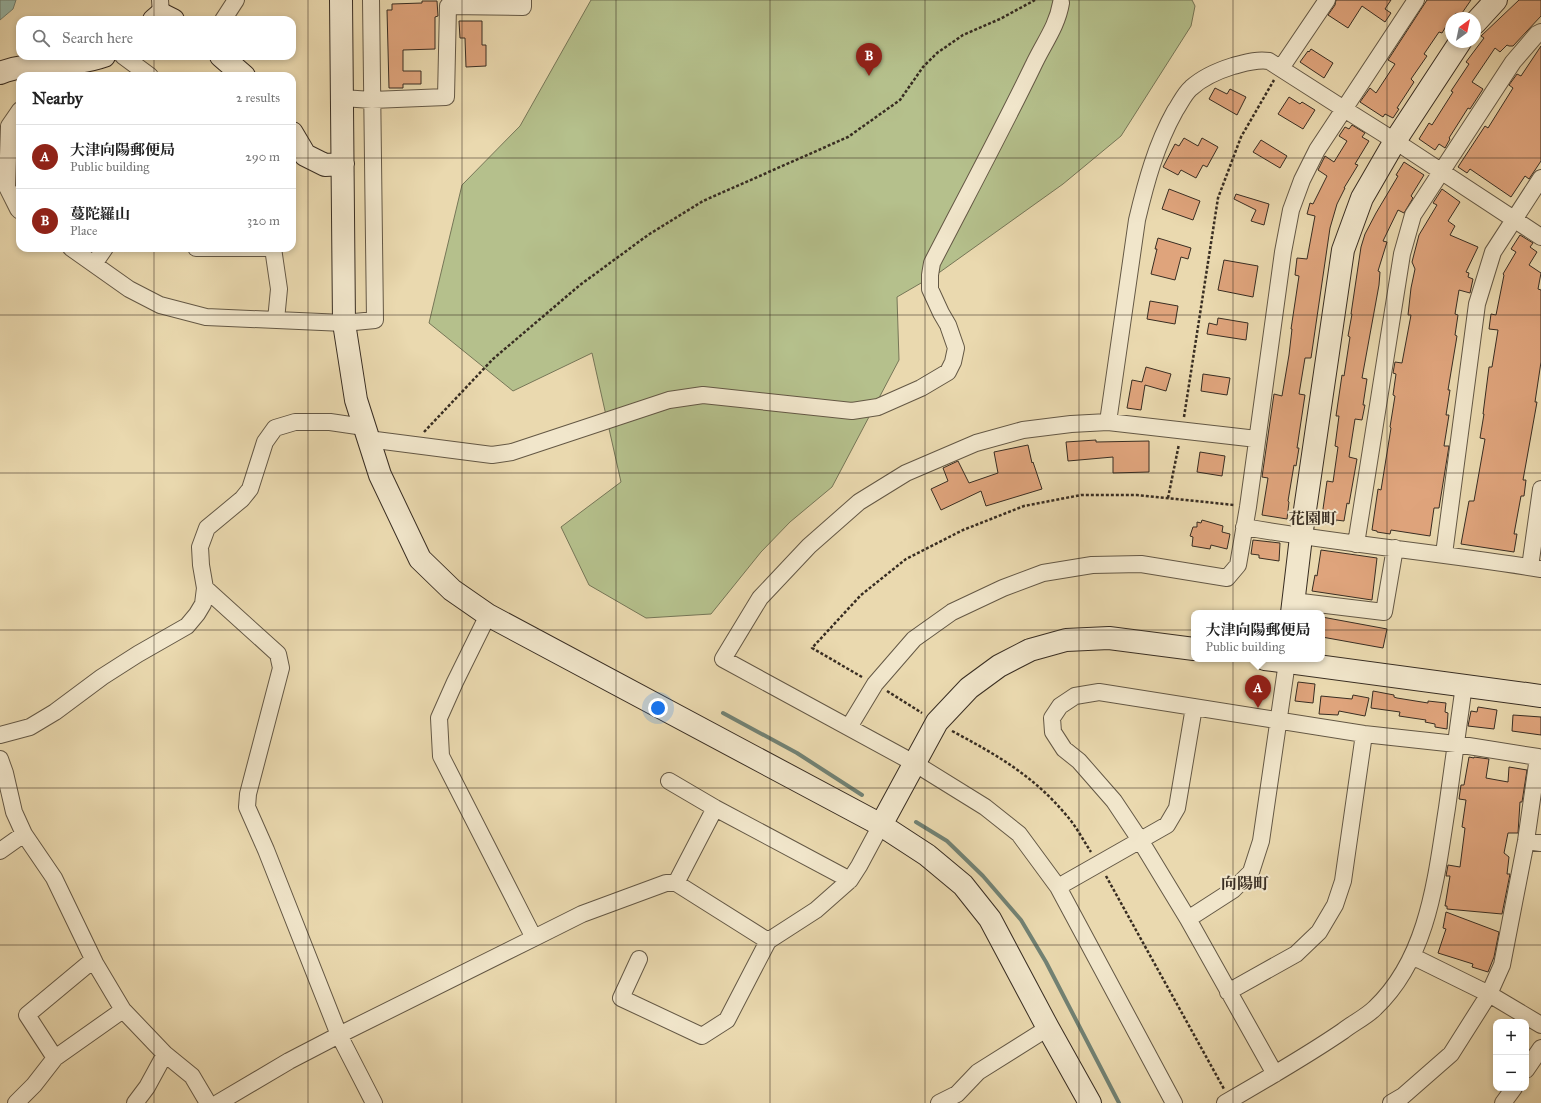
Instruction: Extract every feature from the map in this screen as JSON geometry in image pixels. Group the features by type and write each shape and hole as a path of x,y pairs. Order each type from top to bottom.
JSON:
{"street":[{"path":"226,16 236,0"},
{"path":"341,0 344,323 356,400 366,433 380,475 420,559 452,590 488,615 881,825 927,855 963,885 990,919 1090,1103"},
{"path":"77,252 129,289 160,305 206,317 344,323 374,320 371,0"},
{"path":"342,98 372,100 446,97 448,3 523,7 523,0"},
{"path":"1281,68 1327,0"},
{"path":"849,727 875,684 914,639 952,612 1004,588 1044,573 1092,565 1141,564 1227,578 1238,565 1248,507 1283,252 1291,210 1302,180 1317,150 1416,0"},
{"path":"1481,16 1496,0"},
{"path":"0,735 30,727 55,712 138,654 187,626 203,604 205,588 200,548 207,528 242,499 250,489 265,442 275,428 295,422 330,422 412,445 492,455 512,452 669,400 703,395 852,411 878,407 921,388 948,372 953,362 956,348 948,325 940,313 930,289 932,263 1003,127 1035,61 1054,29 1060,14 1061,3"},
{"path":"1356,544 1402,254 1413,215 1513,62 1537,34 1541,32"},
{"path":"1395,548 1384,612 1293,607 1301,537 1343,250 1362,198 1395,141 1456,48"},
{"path":"1108,422 1137,220 1144,188 1155,156 1169,123 1189,89 1204,77 1220,70 1261,59 1269,61 1395,141 1541,237"},
{"path":"0,73 12,68 49,70 94,60"},
{"path":"127,60 141,72"},
{"path":"226,60 239,72"},
{"path":"16,116 9,126 6,187 16,205"},
{"path":"296,140 305,155 325,165 343,164"},
{"path":"1444,554 1477,304 1493,252 1541,178"},
{"path":"94,264 102,252"},
{"path":"274,252 279,289 276,320"},
{"path":"1174,1103 1058,887 1019,834 985,807 914,762 723,659 760,598 809,546 859,502 906,473 976,443 1023,430 1071,424 1108,422 1257,439"},
{"path":"1244,527 1301,537 1444,554 1535,568 1541,489"},
{"path":"205,588 278,654 282,668 248,794 247,807 266,850 339,1035 374,1103"},
{"path":"488,615 439,718 441,756 534,938"},
{"path":"639,959 621,998 702,1036 727,1020 768,941 816,910 850,880 937,722 969,688 999,666 1030,650 1066,640 1109,638 1191,650"},
{"path":"1188,919 1233,890 1251,872 1261,841 1277,720 1287,662"},
{"path":"1301,662 1541,696"},
{"path":"1228,1101 1320,1047 1374,1009 1387,995 1412,958 1424,924 1438,863 1464,685"},
{"path":"1275,1074 1188,919 1140,840 1114,801 1079,762 1064,749 1053,732 1052,718 1060,706 1075,696 1099,692 1364,734 1456,744 1538,757 1533,842 1502,966 1489,994 1451,1054 1403,1096 1390,1103"},
{"path":"1058,887 1167,825 1177,808 1194,707"},
{"path":"1228,992 1296,954 1319,932 1335,905 1343,881 1364,734"},
{"path":"0,759 5,773 14,812 24,834 54,878 93,960 123,1010 165,1054 192,1076 208,1103"},
{"path":"669,781 715,808 850,880"},
{"path":"676,883 715,808"},
{"path":"0,851 24,834"},
{"path":"218,1103 289,1061 339,1035 582,914 666,883 676,883 768,941"},
{"path":"1412,958 1420,960 1489,994 1541,1025"},
{"path":"55,1058 27,1016 93,960"},
{"path":"16,1103 34,1085 55,1058 123,1010"},
{"path":"939,1103 957,1094 978,1072 1048,1028"},
{"path":"1529,1066 1541,1048"},
{"path":"135,1103 147,1088 165,1054"},
{"path":"1503,1103 1512,1091"}],"path":[{"path":"412,445 493,359 580,285 648,235 703,201 848,137 900,100 923,67 937,53 963,35 1000,19 1034,0"},
{"path":"1168,498 1182,430 1218,198 1241,137 1281,68"},
{"path":"1228,1101 1099,864 1068,816 1038,785 1000,757 937,722 812,648 861,595 906,559 963,530 1024,506 1081,495 1137,495 1248,507"}],"green space":[{"path":"591,0 1192,0 1195,6 1191,26 1121,136 1063,184 940,272 897,297 899,360 832,487 790,522 761,552 711,614 646,618 589,585 561,527 621,482 592,353 513,391 429,323 462,185 520,126"}],"shaded area":[{"path":"0,0 16,0 13,9 0,20"}],"building":[{"path":"1336,0 1391,0 1385,9 1391,13 1385,22 1362,6 1348,28 1328,15 1335,5"},
{"path":"1427,0 1471,0 1463,12 1445,12 1445,28 1442,33 1439,32 1424,54 1427,56 1411,79 1414,82 1397,108 1399,109 1393,118 1385,114 1383,117 1360,102 1370,88 1376,93 1395,64 1388,60"},
{"path":"1519,0 1541,0 1541,16 1513,46 1507,45 1500,52 1495,48 1472,82 1483,89 1470,109 1468,108 1449,138 1450,139 1445,148 1439,144 1435,150 1419,139 1429,123 1432,125 1453,92 1451,91 1469,64 1466,62 1476,48 1481,48 1481,42 1484,38 1481,36"},
{"path":"422,1 437,1 438,16 435,17 435,49 403,50 403,71 421,71 421,84 403,84 403,88 389,88 387,10 392,10 392,4 422,3"},
{"path":"459,21 482,21 482,45 486,45 486,66 466,67 465,38 460,38"},
{"path":"1541,46 1541,161 1529,179 1525,176 1511,197 1470,169 1467,173 1458,167 1485,126 1488,128 1513,88 1509,85 1517,74 1521,76"},
{"path":"1311,49 1333,63 1324,78 1300,62"},
{"path":"1215,88 1227,94 1230,89 1246,97 1237,115 1209,99"},
{"path":"1289,97 1300,104 1302,102 1315,110 1303,129 1278,114"},
{"path":"1352,125 1365,133 1362,137 1369,141 1355,164 1358,165 1344,188 1337,204 1330,228 1311,358 1305,358 1299,394 1305,395 1297,448 1299,448 1296,466 1294,465 1288,501 1287,519 1262,515 1268,478 1262,477 1274,394 1282,396 1289,355 1291,329 1299,276 1295,275 1297,258 1307,259 1315,216 1307,214 1310,203 1313,204 1327,176 1318,170 1325,156 1334,162 1347,141 1339,136 1345,127 1349,129"},
{"path":"1184,138 1198,146 1202,138 1218,147 1207,167 1203,165 1196,178 1181,170 1178,175 1163,167 1175,144 1179,146"},
{"path":"1261,140 1287,156 1280,168 1253,152"},
{"path":"1404,162 1424,175 1411,196 1413,198 1404,213 1398,210 1383,241 1387,242 1378,271 1380,272 1379,285 1362,378 1367,379 1363,405 1365,405 1362,420 1355,419 1349,457 1357,459 1349,504 1347,503 1344,521 1336,520 1335,525 1321,523 1327,481 1333,482 1338,447 1335,446 1339,416 1336,416 1342,375 1344,376 1350,337 1348,336 1361,247 1365,234 1398,176 1396,175"},
{"path":"1169,189 1200,201 1193,220 1162,209"},
{"path":"1442,189 1460,202 1448,221 1455,226 1450,235 1478,247 1466,272 1469,273 1468,277 1473,279 1470,293 1459,290 1455,314 1458,315 1455,335 1457,336 1448,390 1450,390 1446,415 1449,415 1444,446 1449,446 1439,508 1434,508 1430,536 1391,530 1390,534 1377,532 1372,530 1378,489 1381,490 1391,428 1396,374 1393,373 1395,362 1402,363 1411,315 1408,315 1415,269 1412,262 1419,235 1437,205 1433,203"},
{"path":"1236,194 1269,204 1264,225 1251,221 1256,210 1234,199"},
{"path":"1520,235 1533,243 1530,247 1537,252 1529,265 1541,273 1538,289 1541,290 1541,362 1535,402 1537,402 1523,480 1526,480 1524,496 1521,496 1514,534 1517,534 1514,552 1461,544 1469,501 1474,501 1485,439 1480,438 1489,367 1492,367 1498,330 1489,329 1491,314 1496,315 1503,274 1516,252 1511,249"},
{"path":"1158,238 1191,248 1188,259 1181,257 1175,280 1151,274"},
{"path":"1224,260 1258,266 1253,297 1218,290"},
{"path":"1150,301 1178,306 1175,324 1147,319"},
{"path":"1218,318 1248,323 1246,340 1207,334 1209,323 1217,325"},
{"path":"1146,367 1171,374 1166,391 1145,385 1141,410 1127,408 1132,380 1142,382"},
{"path":"1203,374 1230,378 1227,395 1201,391"},
{"path":"1096,440 1096,442 1149,441 1149,472 1113,473 1113,457 1068,461 1066,442"},
{"path":"1028,445 1032,463 1033,462 1042,489 986,506 981,491 941,510 931,489 948,481 943,468 958,461 969,483 998,473 994,452"},
{"path":"1200,452 1225,456 1222,476 1197,472"},
{"path":"1202,520 1223,526 1222,532 1230,534 1227,549 1211,545 1210,549 1192,546 1193,537 1190,536 1193,527 1197,527 1197,522 1201,523"},
{"path":"1253,540 1280,543 1279,561 1259,558 1259,555 1251,554"},
{"path":"1321,550 1377,558 1372,600 1312,591 1315,575 1317,576"},
{"path":"1325,618 1387,629 1383,648 1325,638"},
{"path":"1298,682 1315,684 1313,703 1295,701"},
{"path":"1373,691 1394,695 1394,697 1397,698 1428,703 1428,701 1446,703 1445,712 1448,713 1447,729 1435,727 1435,724 1425,722 1426,720 1399,716 1400,712 1371,708"},
{"path":"1353,695 1369,698 1365,716 1339,711 1338,715 1319,714 1321,696 1352,699"},
{"path":"1478,707 1497,710 1494,729 1468,726 1471,711 1477,712"},
{"path":"1513,715 1541,717 1541,735 1512,731"},
{"path":"1469,757 1489,759 1486,778 1508,782 1509,767 1527,770 1522,802 1520,802 1518,833 1508,833 1504,853 1509,857 1507,874 1510,874 1502,914 1447,909 1447,906 1445,906 1450,876 1446,876 1448,865 1460,867 1465,828 1462,827 1466,800 1459,799 1461,785 1464,785"},
{"path":"1446,912 1499,932 1494,957 1488,972 1472,967 1473,964 1438,953 1446,929 1443,928"}],"waterway":[{"path":"723,713 797,753 862,795"},
{"path":"916,822 947,841 983,876 1021,920 1046,962 1119,1103"}],"place":[{"name":"蔓陀羅山","path":"869,76"},
{"name":"大津向陽郵便局","path":"1258,708"}],"district":[{"name":"花園町","path":"1313,518"},
{"name":"向陽町","path":"1245,883"}]}
